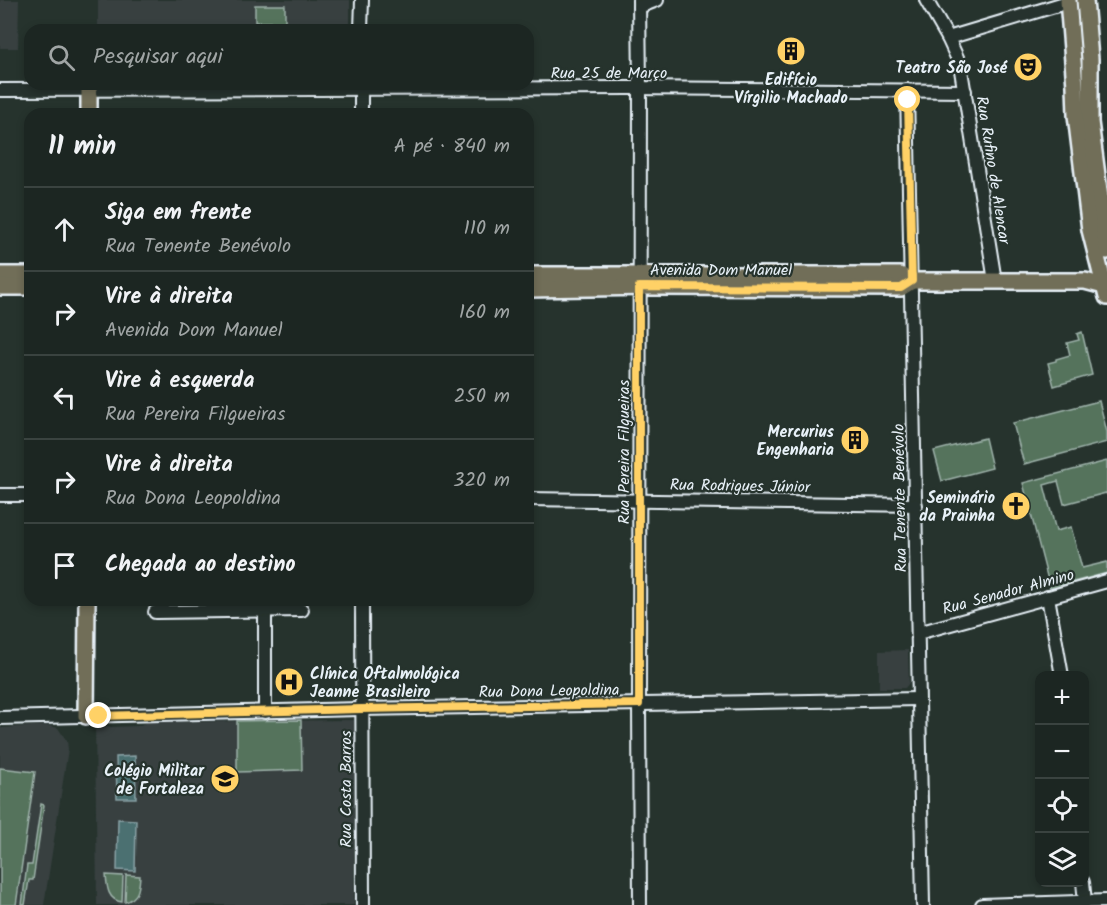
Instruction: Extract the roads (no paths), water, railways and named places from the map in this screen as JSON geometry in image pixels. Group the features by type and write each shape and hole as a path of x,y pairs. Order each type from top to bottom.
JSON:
{"main road":[{"path":"1085,0 1090,60 1090,122 1107,250"},
{"path":"1068,1 1076,115 1090,230 1105,283"},
{"path":"89,90 89,108"},
{"path":"0,275 24,275"},
{"name":"Avenida Dom Manuel","path":"534,275 640,281"},
{"name":"Avenida Dom Manuel","path":"534,289 640,281 900,275 912,281 1105,283"},
{"path":"0,287 24,287"},
{"path":"86,716 87,606"}],"street":[{"path":"362,0 362,24"},
{"path":"639,4 657,0"},
{"name":"Rua Rufino de Alencar","path":"926,0 960,64 995,281"},
{"path":"948,38 1068,1"},
{"name":"Rua Pereira Filgueiras","path":"639,4 640,905"},
{"name":"Rua 25 de Março","path":"534,88 965,91"},
{"name":"Rua 25 de Março","path":"0,90 24,90"},
{"path":"361,90 361,108"},
{"name":"Rua Tenente Benévolo","path":"907,90 923,905"},
{"path":"0,495 24,495"},
{"name":"Rua Rodrigues Júnior","path":"534,499 916,505"},
{"name":"Rua Senador Almino","path":"918,633 1107,581"},
{"path":"1048,597 1061,671"},
{"path":"154,612 249,606"},
{"path":"265,606 266,712"},
{"path":"272,606 302,610"},
{"name":"Rua Costa Barros","path":"362,606 363,905"},
{"name":"Rua Dona Leopoldina","path":"0,718 918,699"},
{"path":"1084,887 1085,902"},
{"path":"982,905 1107,901"}],"water":[{"path":"135,756 136,798 117,798 116,757"},
{"path":"118,819 136,820 135,871 117,870"}],"place":[{"name":"Edifício Vírgilio Machado","path":"791,51"},
{"name":"Teatro São José","path":"1028,67"},
{"name":"Mercurius Engenharia","path":"855,440"},
{"name":"Seminário da Prainha","path":"1016,506"},
{"name":"Clínica Oftalmológica Jeanne Brasileiro","path":"289,682"},
{"name":"Colégio Militar de Fortaleza","path":"225,779"}]}
